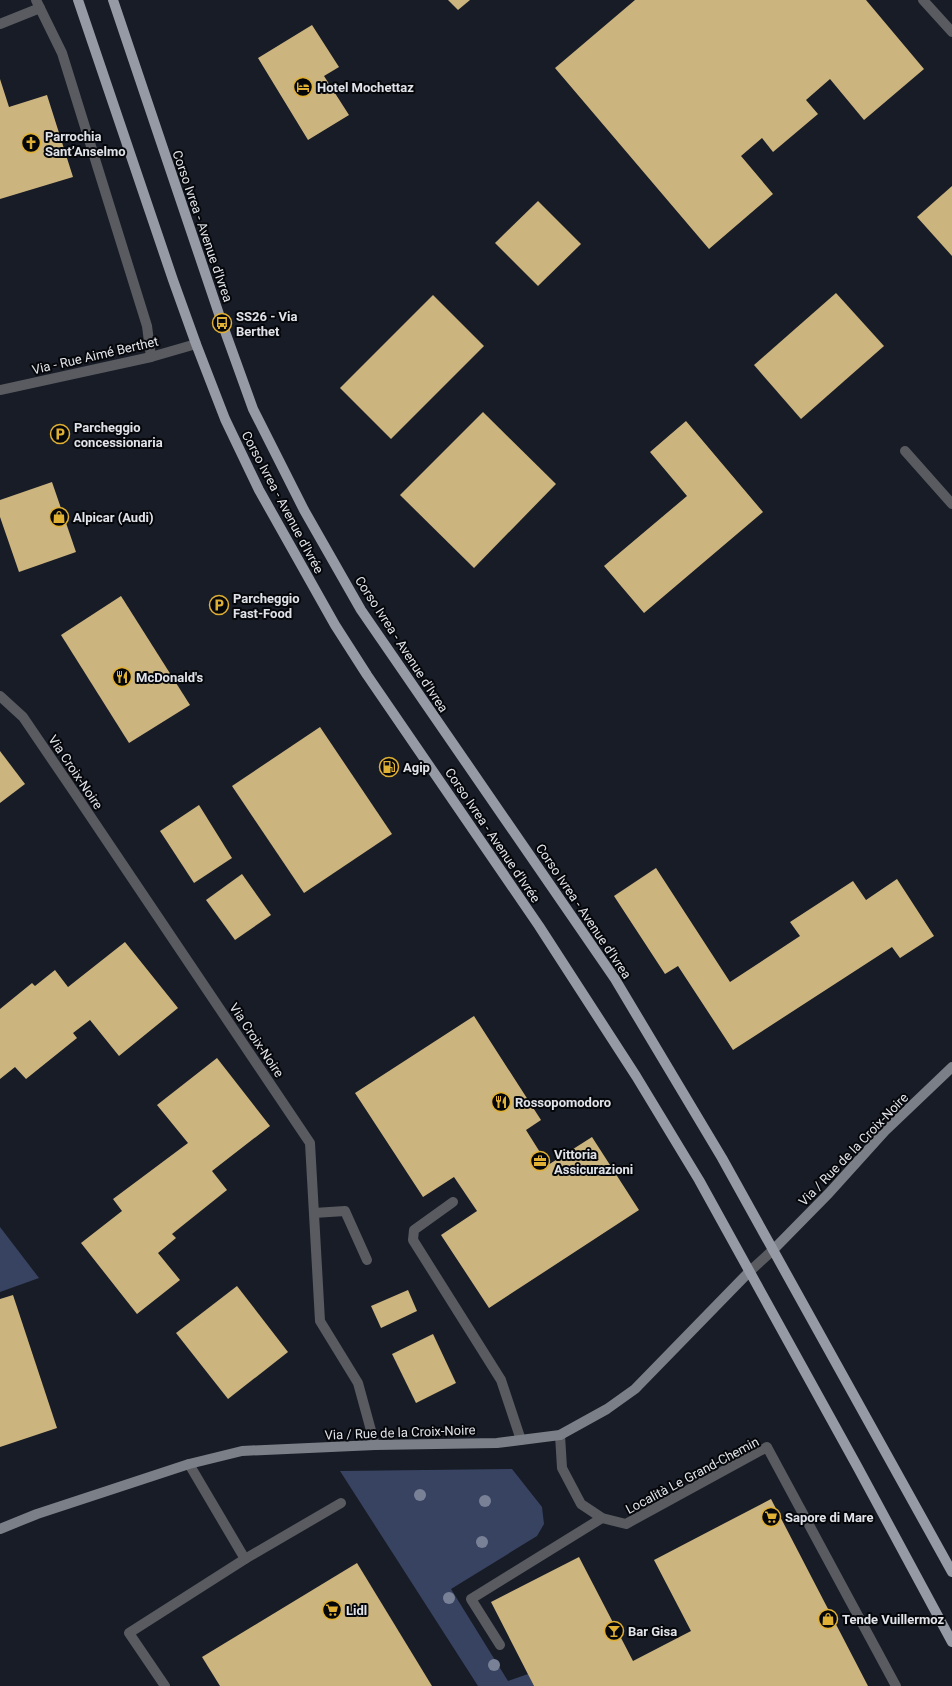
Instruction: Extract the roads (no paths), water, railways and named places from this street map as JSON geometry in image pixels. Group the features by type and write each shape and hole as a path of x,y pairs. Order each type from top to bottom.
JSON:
{"main road":[{"name":"Corso Ivrea - Avenue d'Ivrée","path":"78,0 196,344 225,419 259,490 335,625 367,675 539,926 644,1089 699,1180 750,1272"},
{"name":"Corso Ivrea - Avenue d'Ivrea","path":"113,0 222,323 253,409 304,510 361,610 615,979 722,1158 773,1250"},
{"path":"773,1250 952,1572"},
{"path":"750,1272 858,1466 952,1642"}],"street":[{"path":"923,0 952,32"},
{"path":"0,24 38,4 62,53 147,326 151,357"},
{"name":"Via - Rue Aimé Berthet","path":"0,390 151,357 196,344"},
{"path":"905,451 952,504"},
{"name":"Via Croix-Noire","path":"0,696 22,717 310,1143 320,1321 358,1383 375,1445"},
{"name":"Via / Rue de la Croix-Noire","path":"773,1250 829,1193 885,1131 952,1067"},
{"path":"453,1202 414,1230 413,1240 502,1380 521,1440"},
{"path":"314,1213 345,1211 367,1260"},
{"path":"750,1272 773,1250"},
{"name":"Via / Rue de la Croix-Noire","path":"0,1529 37,1514 189,1464 242,1451 375,1445 497,1443 560,1435 607,1409 635,1389 750,1272"},
{"name":"Località Le Grand-Chemin","path":"560,1435 562,1468 581,1504 602,1518 626,1524 767,1447 896,1686"},
{"path":"189,1464 245,1559"},
{"path":"165,1686 129,1633 245,1559 341,1503"},
{"path":"500,1646 471,1599 602,1518"}],"place":[{"name":"Hotel Mochettaz","path":"303,87"},
{"name":"Parrochia Sant’Anselmo","path":"31,143"},
{"name":"SS26 - Via Berthet","path":"222,323"},
{"name":"Parcheggio concessionaria","path":"60,434"},
{"name":"Alpicar (Audi)","path":"59,517"},
{"name":"Parcheggio Fast-Food","path":"219,605"},
{"name":"McDonald's","path":"122,677"},
{"name":"Agip","path":"389,767"},
{"name":"Rossopomodoro","path":"501,1102"},
{"name":"Vittoria Assicurazioni","path":"540,1161"},
{"name":"Sapore di Mare","path":"771,1517"},
{"name":"Lidl","path":"332,1610"},
{"name":"Tende Vuillermoz","path":"828,1619"},
{"name":"Bar Gisa","path":"614,1631"}]}
